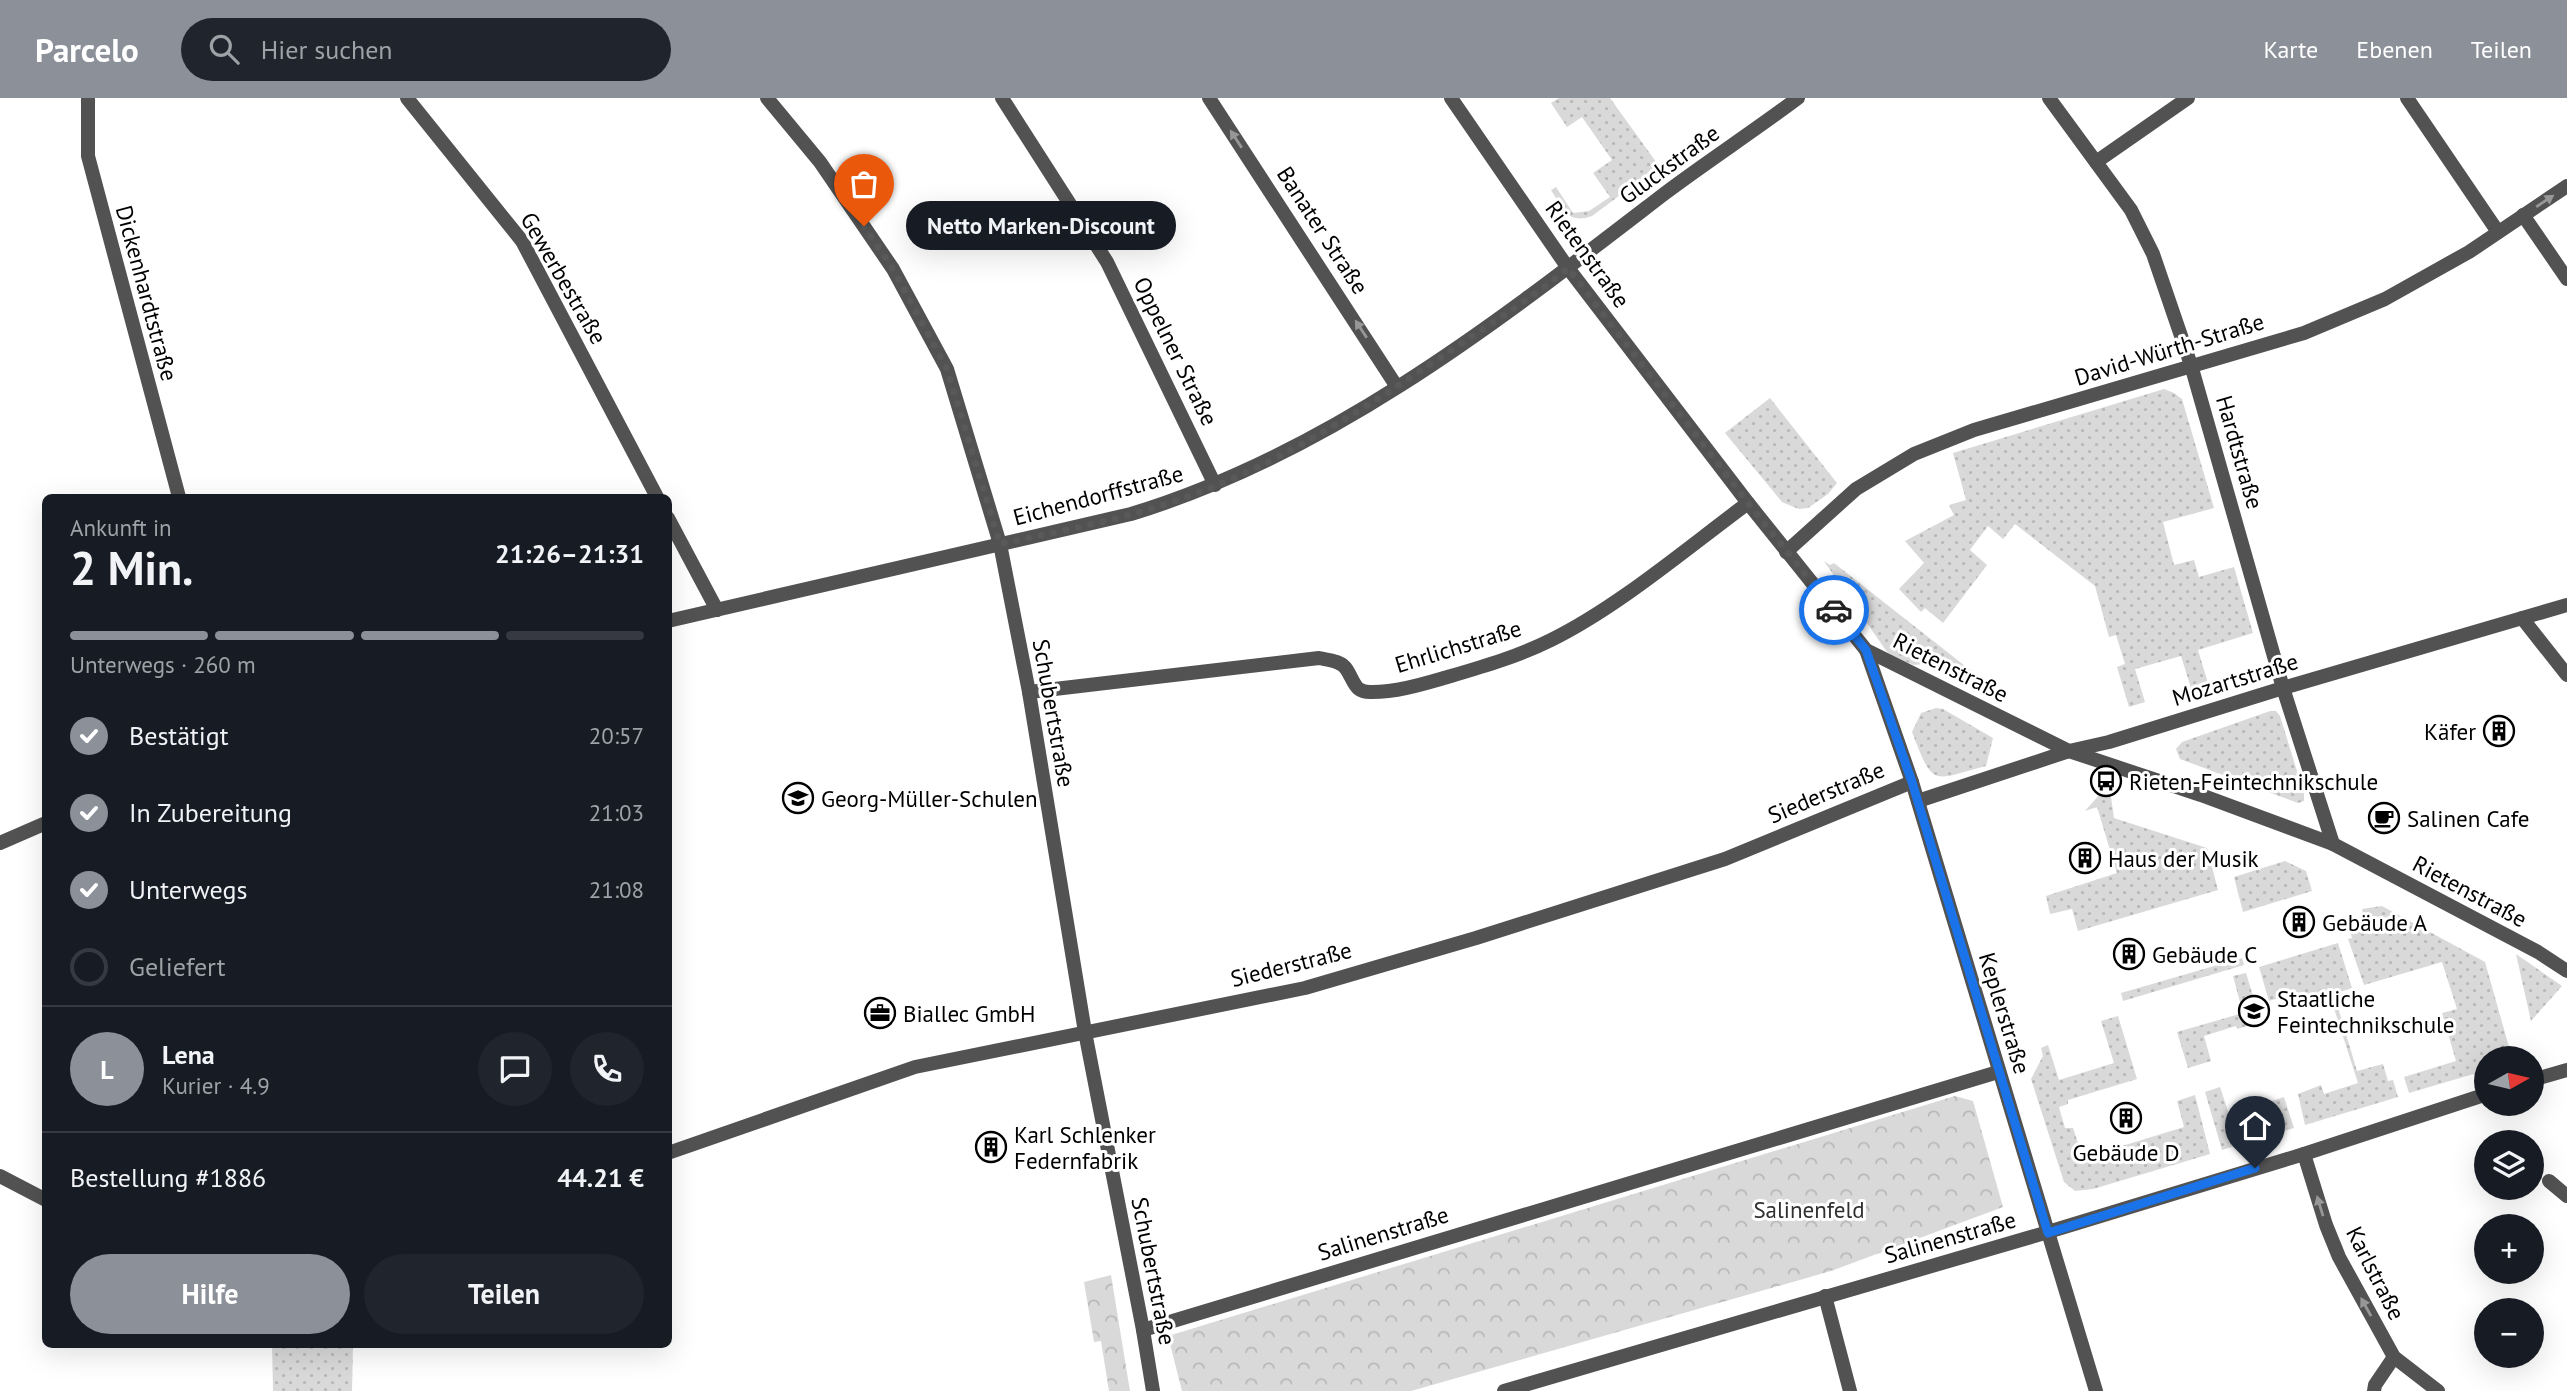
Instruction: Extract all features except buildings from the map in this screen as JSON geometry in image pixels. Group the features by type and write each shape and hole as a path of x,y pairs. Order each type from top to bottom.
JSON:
{"street":[{"name":"Dickenhardtstraße","path":"88,98 88,156 178,494"},
{"name":"Gewerbestraße","path":"407,98 522,241 655,494"},
{"name":"Schubertstraße","path":"767,98 820,162 893,269 947,369 1000,544 1029,692 1085,1032 1153,1391"},
{"name":"Oppelner Straße","path":"1002,98 1107,262 1215,485"},
{"name":"Banater Straße","path":"1209,98 1397,387"},
{"name":"Rietenstraße","path":"1451,98 1568,268 1786,552 1866,650 2068,751 2202,795 2333,844 2538,952 2567,971"},
{"name":"Gluckstraße","path":"1568,268 1675,186 1798,98"},
{"name":"Hardtstraße","path":"2049,98 2131,210 2153,254 2191,365 2283,688 2333,844"},
{"path":"2096,162 2188,98"},
{"path":"2407,98 2498,232"},
{"name":"David-Würth-Straße","path":"1786,552 1856,489 1914,454 1974,430 2304,332 2385,299 2469,253 2567,186"},
{"path":"2523,215 2567,279"},
{"name":"Eichendorffstraße","path":"672,620 1131,514 1182,499 1273,459 1340,424 1568,268"},
{"name":"Ehrlichstraße","path":"1029,692 1319,658 1333,660 1346,668 1352,682 1360,691 1372,692 1432,682 1506,660 1552,640 1603,610 1748,503"},
{"path":"672,526 717,610"},
{"name":"Mozartstraße","path":"1918,801 2068,751 2109,742 2567,605"},
{"path":"2522,618 2567,675"},
{"name":"Keplerstraße","path":"1866,650 1918,801 2096,1391"},
{"name":"Siederstraße","path":"672,1152 915,1068 1305,988 1476,938 1725,859 1912,782"},
{"path":"0,843 42,826"},
{"path":"2544,1077 2567,1070"},
{"name":"Salinenstraße","path":"1143,1330 1998,1072"},
{"name":"Salinenstraße","path":"1504,1391 1546,1385 1825,1296 2048,1233 2304,1154 2474,1098"},
{"name":"Karlstraße","path":"2304,1154 2339,1257 2393,1357 2438,1391"},
{"path":"0,1176 42,1198"},
{"path":"2549,1181 2567,1196"},
{"path":"1825,1296 1850,1391"},
{"path":"2374,1391 2393,1357"}],"green space":[{"path":"1559,98 1610,98 1659,166 1592,216 1584,218 1567,213 1551,190 1556,187 1573,213 1589,211 1610,197 1593,173 1612,160 1582,117 1567,127 1551,103"},
{"path":"2164,389 2182,399 2214,508 2163,522 2174,565 2194,560 2199,577 2234,567 2253,633 2198,650 2208,683 2191,688 2181,656 2135,669 2145,702 2129,707 2117,667 2125,664 2116,635 2109,637 2095,586 2015,524 2003,539 1988,526 1970,550 1987,565 1943,623 1925,608 1921,612 1899,589 1924,563 1905,541 1954,515 1949,505 1966,500 1953,453"},
{"path":"1770,398 1837,483 1828,494 1808,508 1799,509 1782,502 1725,433"},
{"path":"1824,561 1830,565 1834,563 1988,684 1986,688 1941,662 1914,665 1887,652"},
{"path":"1936,708 1943,709 1993,738 1986,766 1945,776 1937,776 1931,771 1912,732 1921,713"},
{"path":"2276,711 2280,716 2304,801 2298,803 2180,759 2176,749 2182,742"},
{"path":"2100,794 2111,797 2114,818 2207,848 2218,890 2078,931 2072,909 2050,914 2046,896 2117,873 2097,807 2085,811"},
{"path":"2285,861 2306,871 2312,891 2243,912 2234,877"},
{"path":"2382,906 2485,962 2509,1046 2474,1046 2474,1074 2409,1093 2404,1077 2456,1061 2442,1013 2457,1009 2442,962 2364,985 2348,939 2352,938 2350,930 2366,926 2362,909"},
{"path":"2338,943 2352,988 2334,994 2357,1071 2383,1064 2388,1081 2393,1080 2398,1097 2305,1125 2298,1094 2321,1085 2324,1094 2358,1083 2330,996 2300,1005 2295,993 2269,1001 2259,967"},
{"path":"2516,954 2562,986 2531,1021"},
{"path":"2242,958 2244,965 2123,1001 2121,993"},
{"path":"2246,973 2261,1022 2204,1036 2211,1061 2188,1068 2177,1032 2243,1013 2233,976"},
{"path":"2118,1016 2137,1079 2068,1100 2068,1104 2059,1107 2065,1128 2073,1128 2083,1158 2184,1127 2177,1101 2195,1095 2210,1154 2093,1189 2075,1191 2064,1182 2031,1079 2043,1056 2041,1048 2048,1045 2059,1080 2114,1063 2101,1021"},
{"path":"2220,1087 2231,1120 2261,1111 2260,1105 2284,1097 2294,1128 2222,1150 2205,1092"},
{"name":"Salinenfeld","path":"1955,1096 1973,1101 2003,1207 1831,1271 1411,1391 1182,1391 1168,1336"},
{"path":"1111,1275 1130,1391 1109,1391 1101,1341 1094,1342 1084,1282"},
{"path":"272,1348 353,1348 352,1391 273,1391"}],"way so far":[{"path":"864,226 893,269 947,369 1000,544 1131,514 1182,499 1273,459 1340,424 1520,304 1568,268 1786,552 1834,610"}],"place":[{"name":"Netto Marken-Discount","path":"864,226"},
{"name":"Käfer","path":"2499,731"},
{"name":"Rieten-Feintechnikschule","path":"2106,781"},
{"name":"Georg-Müller-Schulen","path":"798,798"},
{"name":"Salinen Cafe","path":"2384,818"},
{"name":"Haus der Musik","path":"2085,858"},
{"name":"Gebäude A","path":"2299,922"},
{"name":"Gebäude C","path":"2129,954"},
{"name":"Staatliche Feintechnikschule","path":"2254,1011"},
{"name":"Biallec GmbH","path":"880,1013"},
{"name":"Gebäude D","path":"2126,1118"},
{"name":"Karl Schlenker Federnfabrik","path":"991,1147"}],"route":[{"path":"1834,610 1866,650 1912,782 2048,1233 2255,1168"}]}
